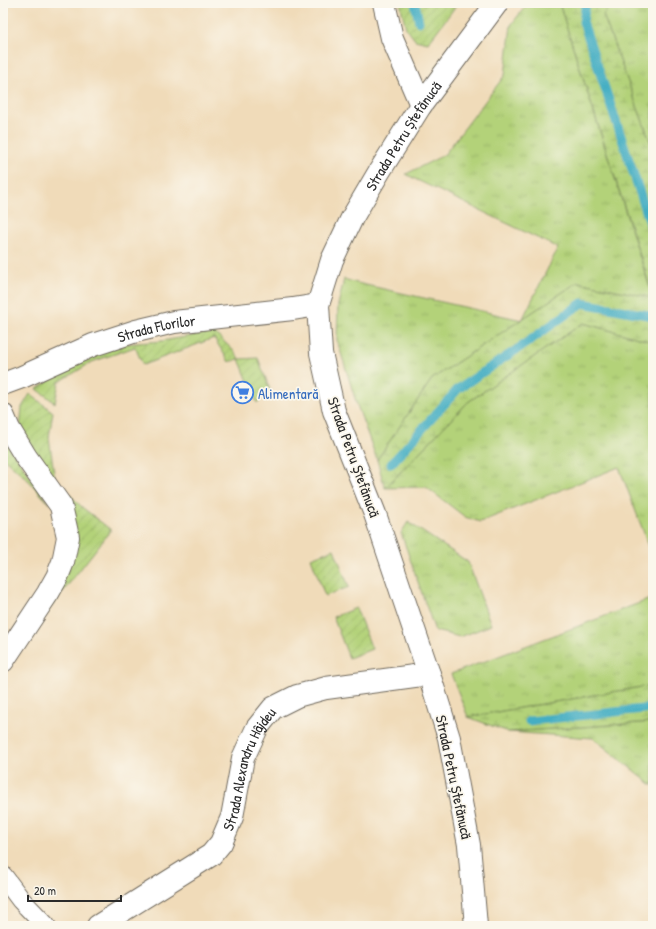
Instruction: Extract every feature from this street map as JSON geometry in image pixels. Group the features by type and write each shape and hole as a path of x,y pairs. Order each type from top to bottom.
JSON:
{"street":[{"path":"384,3 392,38 421,105"},
{"name":"Strada Petru Ștefănucă","path":"476,926 469,845 449,738 375,514 334,411 320,353 318,305 332,260 352,218 382,167 421,105 497,3"},
{"name":"Strada Florilor","path":"3,384 93,345 136,331 174,322 318,305"},
{"path":"3,416 26,457 61,506 68,537 63,562 57,577 3,661"},
{"name":"Strada Alexandru Hâjdeu","path":"98,926 210,855 221,843 232,817 243,758 257,728 273,708 297,696 326,688 429,674"}],"lane":[{"path":"3,876 21,900 46,926"}],"green space":[{"path":"400,3 458,3 428,43 415,40 406,28"},
{"path":"528,3 559,3 653,298 578,282 523,319 558,248 406,174 444,155 505,75 511,25"},
{"path":"559,3 611,3 603,15 653,149 653,296"},
{"path":"611,3 653,3 653,149 603,15"},
{"path":"344,279 521,320 432,379 377,460 357,405 337,340 338,305"},
{"path":"578,282 653,298 653,342 583,323 468,402 385,488 377,460 432,379"},
{"path":"583,323 653,342 653,557 619,467 480,522 465,517 426,487 385,488 468,402"},
{"path":"214,332 236,353 239,359 229,362 214,338 143,365 135,347 92,362 59,382 55,403 37,389 68,368 98,352 126,344 162,341"},
{"path":"258,358 270,390 257,403 239,359"},
{"path":"30,394 53,412 49,437 55,480 83,508 111,530 40,621 75,543 20,429 22,407"},
{"path":"3,438 50,505 30,482 3,459"},
{"path":"408,522 468,562 491,625 460,637 435,631 401,533"},
{"path":"334,549 349,587 325,596 311,558"},
{"path":"653,598 653,685 468,717 451,674"},
{"path":"356,608 372,649 349,658 333,617"},
{"path":"653,685 653,722 508,732 468,717"},
{"path":"653,722 653,786 593,738 508,732"}],"waterway":[{"path":"415,3 419,22"},
{"path":"586,3 583,22 653,232"},
{"path":"391,464 458,389 525,344 582,303 653,316"},
{"path":"529,721 653,708"}],"place":[{"name":"Alimentară","path":"243,393"}]}
